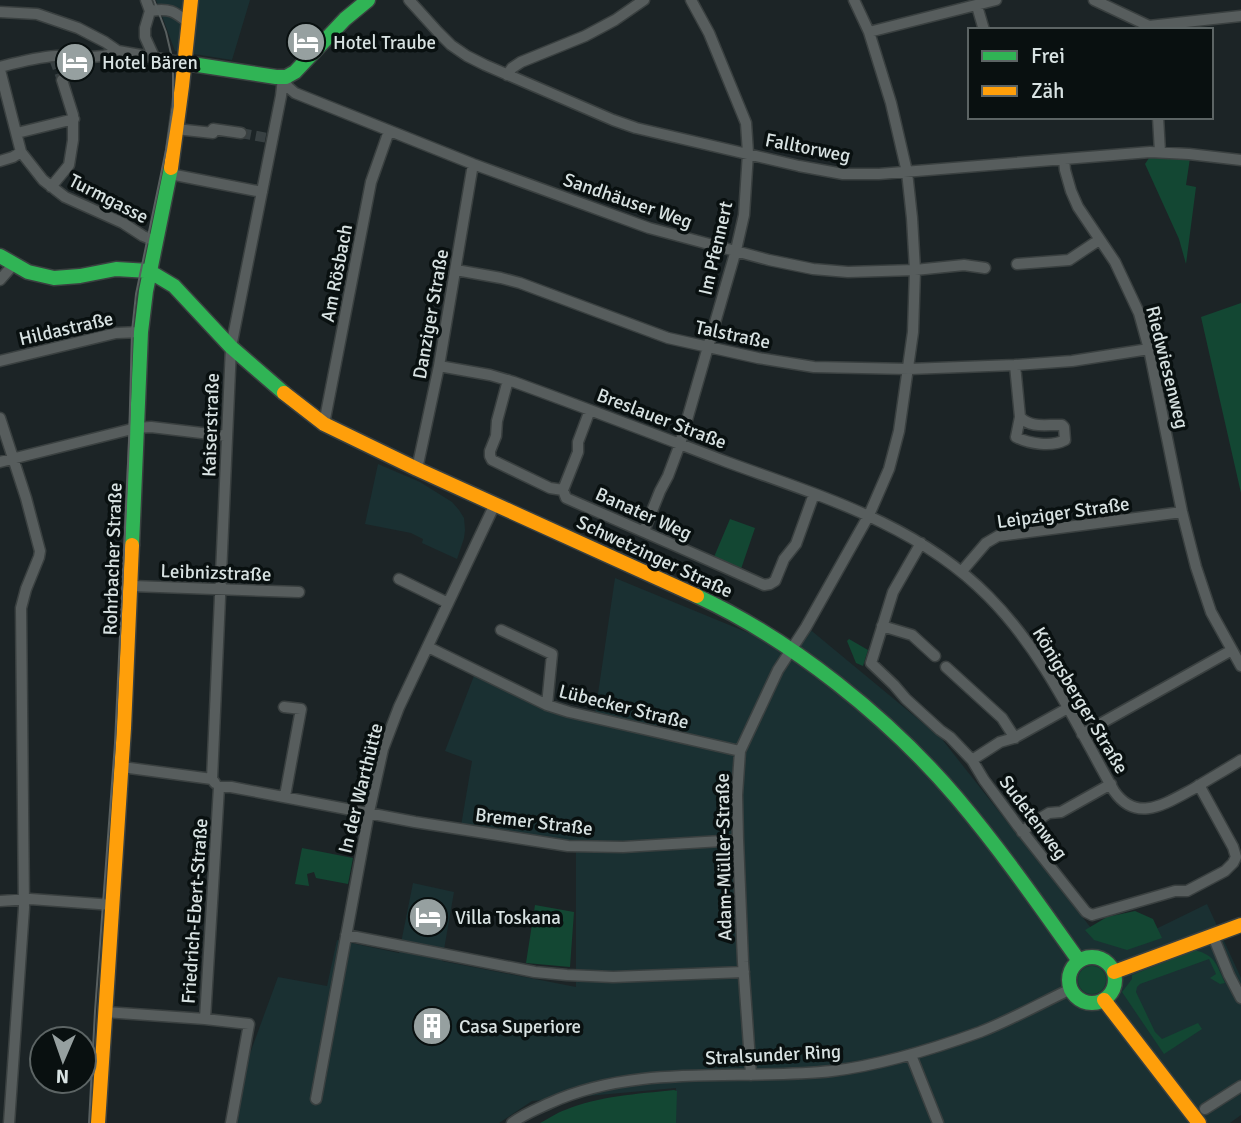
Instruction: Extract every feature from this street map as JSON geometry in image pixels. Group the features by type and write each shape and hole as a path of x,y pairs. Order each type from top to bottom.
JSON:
{"main road":[{"name":"Rohrbacher Straße","path":"98,1123 132,586 141,332 144,296 170,174 191,0"},
{"path":"185,63 283,78 295,72 345,19 368,0"},
{"path":"0,256 35,275 54,278 116,270 149,271"},
{"name":"Schwetzinger Straße","path":"149,271 174,286 231,347 274,386 324,424 729,611 790,650 846,692 940,780 987,836 1079,961"},
{"path":"1114,972 1241,925"},
{"path":"1097,958 1106,962 1114,972 1113,989 1104,1000 1087,1002 1079,999 1072,989 1070,975 1079,961 1097,958"},
{"path":"1104,1000 1202,1116"}],"street":[{"path":"146,0 150,11 145,37 155,59"},
{"name":"Falltorweg","path":"409,0 451,45 476,61 507,75 636,128 799,166 843,174 907,172 1120,153 1160,152 1241,160"},
{"path":"507,75 521,62 585,36 644,0"},
{"name":"Im Pfennert","path":"644,531 680,444 744,215 748,153 746,123 709,33 691,0"},
{"name":"Adam-Müller-Straße","path":"751,1075 738,840 740,751 778,670 806,627 869,515 889,469 896,444 914,332 915,270 907,172 891,103 869,32 854,0"},
{"path":"869,32 996,0"},
{"path":"1094,0 1149,28 1241,16"},
{"path":"977,6 983,28"},
{"path":"150,11 171,10 189,23"},
{"path":"0,12 37,14 52,18 78,28 118,51 185,63"},
{"path":"0,68 33,58 104,56 118,51"},
{"name":"Turmgasse","path":"0,68 22,152 33,169 65,197 123,223 155,241"},
{"name":"Sandhäuser Weg","path":"283,78 295,93 473,164 649,228 813,269 848,272 964,265 985,268"},
{"name":"Kaiserstraße","path":"215,783 220,589 231,347 283,78"},
{"path":"51,187 69,165 73,140 72,109 62,80"},
{"path":"1157,119 1160,152"},
{"path":"17,133 74,120"},
{"path":"176,129 213,133 213,129 241,133"},
{"name":"Am Rösbach","path":"324,424 371,182 389,131"},
{"path":"0,161 22,152"},
{"name":"Riedwiesenweg","path":"1064,159 1071,191 1082,214 1115,262 1139,313 1149,349 1182,512"},
{"name":"Danziger Straße","path":"417,469 439,366 473,164"},
{"path":"170,174 262,192"},
{"path":"1017,264 1069,260 1099,240"},
{"path":"0,280 13,265"},
{"name":"Talstraße","path":"456,270 508,279 654,334 758,358 814,367 909,369 1015,365 1072,361 1149,349"},
{"name":"Hildastraße","path":"0,362 116,333 141,332"},
{"path":"1015,365 1020,417"},
{"name":"Breslauer Straße","path":"439,366 508,380 869,515"},
{"name":"Banater Weg","path":"508,380 490,454 495,462 550,488 563,490 566,498 767,585 775,581 784,559 796,544 814,494"},
{"path":"563,490 590,410"},
{"path":"0,418 40,552 21,608 24,908 9,1123"},
{"path":"0,462 136,428 150,427 227,436"},
{"name":"In der Warthütte","path":"316,1099 383,749 399,707 495,504"},
{"path":"1182,512 1206,598 1241,667"},
{"name":"Leipziger Straße","path":"962,571 982,547 998,536 1182,512"},
{"name":"Königsberger Straße","path":"869,515 921,542 962,571 990,597 1022,635 1047,672 1118,796 1124,802 1147,809 1166,804 1241,760"},
{"name":"Sudetenweg","path":"921,542 894,589 872,656 872,665 972,760 990,789 1086,912 1090,915 1175,891 1187,891 1231,866 1237,845 1199,785"},
{"path":"399,579 448,603"},
{"name":"Leibnizstraße","path":"132,586 299,592"},
{"path":"881,626 912,635 935,656"},
{"path":"501,630 552,654 547,705"},
{"name":"Lübecker Straße","path":"428,647 547,705 740,751"},
{"path":"1082,734 1232,650"},
{"path":"946,667 1005,721 1015,738"},
{"path":"284,707 301,709 285,796"},
{"path":"972,760 1000,742 1015,738 1068,708"},
{"name":"Bremer Straße","path":"122,767 415,822 568,846 623,847 738,840"},
{"name":"Friedrich-Ebert-Straße","path":"215,783 205,1019 249,1024 231,1123"},
{"path":"1023,832 1049,813 1061,812 1111,784"},
{"path":"0,901 23,899 113,905"},
{"path":"346,935 535,972 567,975 613,977 744,972"},
{"path":"1213,936 1241,998"},
{"name":"Stralsunder Ring","path":"512,1123 572,1093 615,1082 681,1076 832,1071 911,1055 982,1031 1072,989"},
{"path":"105,1012 205,1019"},
{"path":"911,1055 938,1123"},
{"path":"1202,1116 1241,1086"}],"shaded area":[{"path":"156,0 250,0 232,60 175,51"},
{"path":"378,464 420,482 452,502 459,510 464,518 465,530 457,559 422,543 423,539 411,533 365,524"},
{"path":"615,578 790,650 807,627 941,738 1095,933 1119,947 1207,904 1241,978 1241,1115 1230,1123 676,1123 676,1088 532,1101 499,1123 237,1123 249,1056 278,977 327,986 337,940 399,953 413,883 454,892 442,961 576,987 576,848 461,826 472,761 445,751 477,668 551,702 595,714"}],"green space":[{"path":"1151,155 1190,158 1186,185 1196,187 1186,264 1179,239 1145,164"},
{"path":"1241,303 1241,493 1201,317"},
{"path":"730,519 755,528 741,569 714,557"},
{"path":"849,639 868,650 863,666 856,663 847,641"},
{"path":"302,848 353,858 348,884 316,878 314,872 307,874 309,886 295,884"},
{"path":"535,905 574,912 570,967 526,963"},
{"path":"1135,911 1153,919 1162,938 1127,950 1094,940 1085,930 1107,917"},
{"path":"1195,950 1211,958 1225,983 1220,984 1210,978 1216,974 1209,959 1137,987 1136,992 1155,1032 1162,1039 1198,1023 1202,1029 1164,1054 1122,992 1132,975"},
{"path":"1092,966 1102,970 1106,980 1102,990 1092,994 1082,990 1078,980 1082,970"},
{"path":"677,1091 676,1123 540,1123 578,1105 618,1096"}],"tunnel":[{"path":"54,59 62,80"},
{"path":"241,133 268,138"}],"tram line":[{"path":"89,1123 115,743 132,331 136,294 173,106 173,62 154,0"}],"traffic: fast":[{"path":"185,63 286,77 295,72 345,19 368,0"},
{"path":"132,545 141,332 146,291 171,168"},
{"path":"0,256 28,272 54,278 116,269 149,271 174,286 231,347 284,393"},
{"path":"697,596 733,614 803,658 901,739 957,798 1020,878 1079,961"},
{"path":"1092,957 1108,964 1115,980 1108,996 1092,1003 1076,996 1069,980 1076,964 1092,957"}],"traffic: slow":[{"path":"171,168 191,0"},
{"path":"284,393 324,424 697,596"},
{"path":"98,1123 124,728 132,545"},
{"path":"1114,972 1241,925"},
{"path":"1104,1000 1199,1123"}],"place":[{"name":"Hotel Traube","path":"306,42"},
{"name":"Hotel Bären","path":"75,62"},
{"name":"Villa Toskana","path":"428,917"},
{"name":"Casa Superiore","path":"432,1026"}]}
